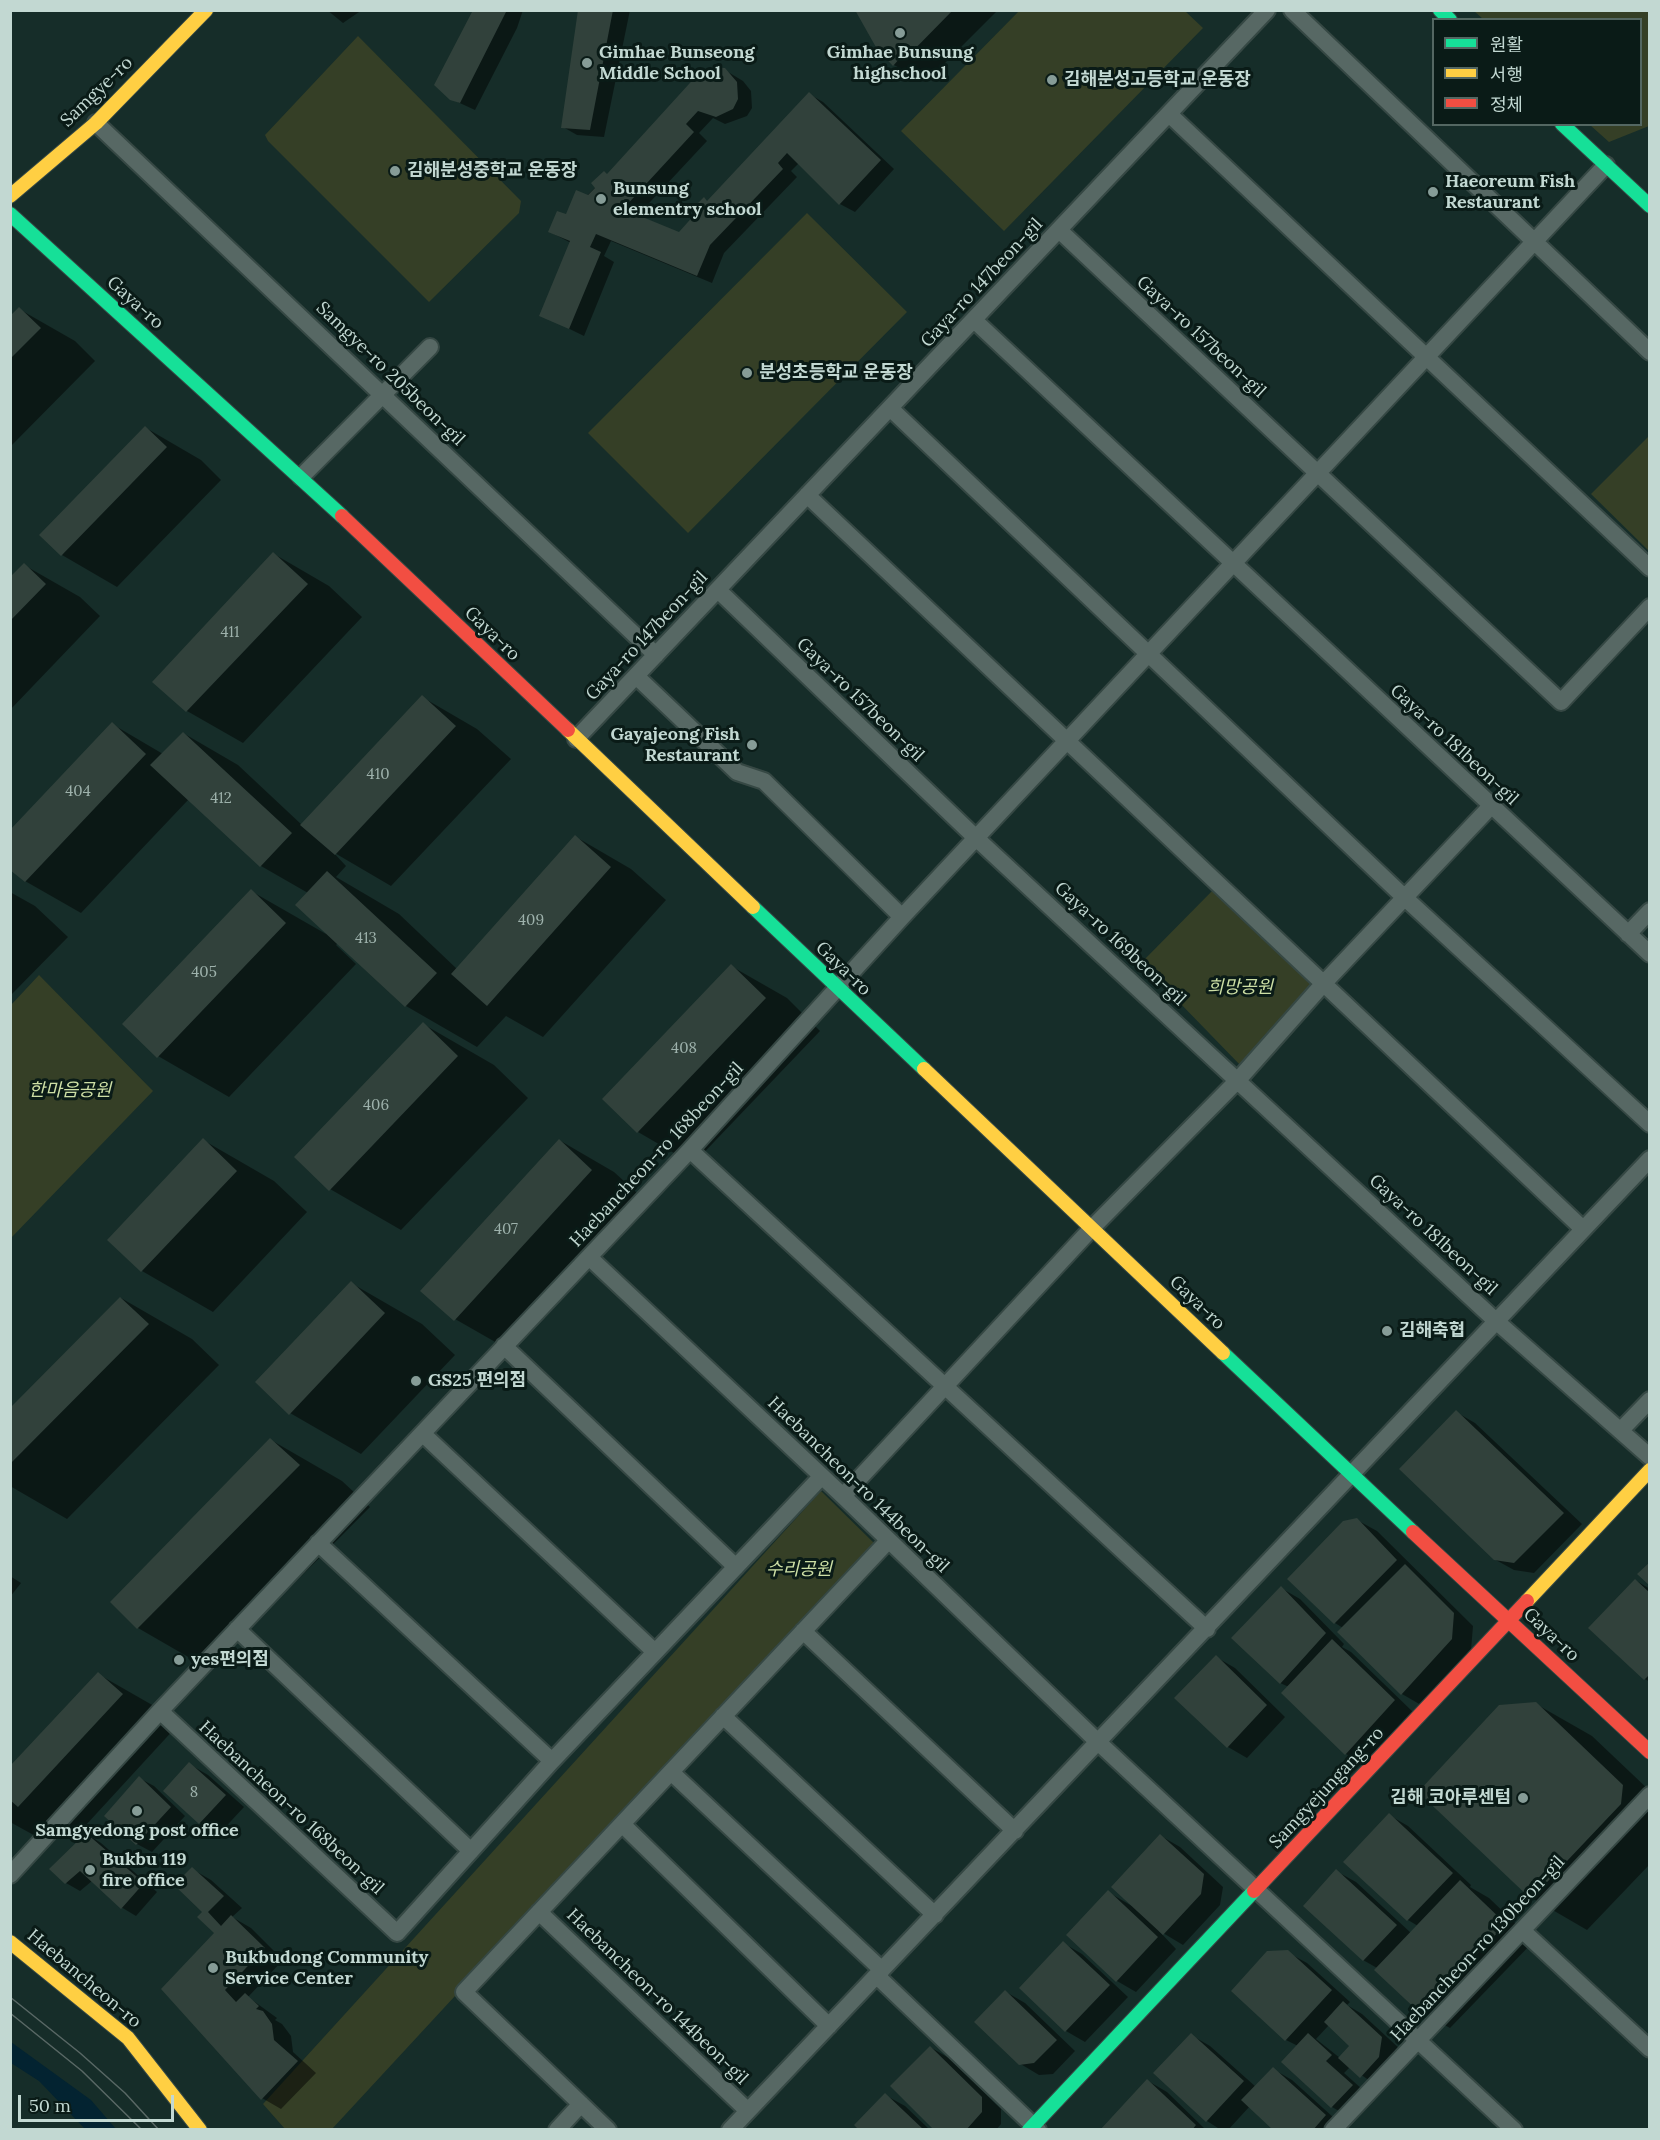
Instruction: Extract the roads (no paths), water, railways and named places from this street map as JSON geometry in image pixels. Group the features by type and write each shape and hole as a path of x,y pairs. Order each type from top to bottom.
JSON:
{"main road":[{"name":"Samgye-ro","path":"10,196 96,123 206,10"},
{"path":"1564,126 1650,206"},
{"name":"Gaya-ro","path":"10,214 301,477 836,988 1350,1473 1650,1752"},
{"name":"Samgyejungang-ro","path":"1033,2128 1650,1470"},
{"name":"Haebancheon-ro","path":"10,1942 128,2038 200,2130"}],"street":[{"name":"Gaya-ro 147beon-gil","path":"576,739 1267,10"},
{"path":"1292,10 1650,352"},
{"path":"1169,114 1650,568"},
{"name":"Samgye-ro 205beon-gil","path":"96,123 656,655"},
{"path":"836,988 1606,165"},
{"name":"Gaya-ro 157beon-gil","path":"1059,230 1561,702 1650,607"},
{"path":"974,320 1232,564"},
{"path":"301,477 430,347"},
{"path":"890,408 1404,897 1650,1124"},
{"path":"807,495 1583,1229"},
{"name":"Gaya-ro 181beon-gil","path":"1232,564 1650,954"},
{"name":"Gaya-ro 157beon-gil","path":"718,590 976,838"},
{"path":"636,676 737,772 764,781 902,917"},
{"path":"843,1496 1092,1228 1238,1080 1324,983 1491,806"},
{"name":"Gaya-ro 169beon-gil","path":"976,838 1238,1080"},
{"path":"1628,934 1650,911"},
{"name":"Haebancheon-ro 168beon-gil","path":"10,1875 160,1711 690,1150 836,988"},
{"name":"Gaya-ro 181beon-gil","path":"1238,1080 1496,1321"},
{"path":"690,1150 1207,1629"},
{"name":"Gaya-ro 181beon-gil","path":"1350,1473 1650,1159"},
{"name":"Haebancheon-ro 144beon-gil","path":"589,1257 843,1496 1099,1743"},
{"path":"1496,1321 1622,1429 1650,1457"},
{"path":"504,1346 736,1567"},
{"path":"1622,1429 1650,1400"},
{"path":"423,1434 655,1652"},
{"name":"Haebancheon-ro 144beon-gil","path":"730,2130 1207,1629 1350,1473"},
{"path":"237,1629 471,1851 552,1761 821,1477"},
{"path":"608,2130 464,1992 888,1540"},
{"path":"318,1543 552,1761"},
{"path":"803,1631 1015,1831"},
{"name":"Haebancheon-ro 168beon-gil","path":"160,1711 397,1933 471,1851"},
{"path":"723,1716 935,1915"},
{"path":"1099,1743 1514,2130"},
{"path":"671,1772 879,1973 1033,2128"},
{"name":"Haebancheon-ro 130beon-gil","path":"1334,2130 1650,1795"},
{"path":"622,1824 829,2026"},
{"name":"Haebancheon-ro 144beon-gil","path":"539,1912 748,2111"},
{"path":"1523,1931 1650,2049"},
{"path":"557,2130 581,2104"}],"water":[{"path":"11,2042 91,2100 116,2129 85,2129 39,2081 11,2063"}],"tram line":[{"path":"10,1997 80,2053 125,2093 159,2130"},
{"path":"10,2013 82,2071 142,2130"}],"place":[{"name":"Gimhae Bunsung highschool","path":"900,33"},
{"name":"Gimhae Bunseong Middle School","path":"587,63"},
{"name":"김해분성고등학교 운동장","path":"1052,80"},
{"name":"김해분성중학교 운동장","path":"395,171"},
{"name":"Haeoreum Fish Restaurant","path":"1433,192"},
{"name":"Bunsung elementry school","path":"601,199"},
{"name":"분성초등학교 운동장","path":"747,373"},
{"name":"Gayajeong Fish Restaurant","path":"752,745"},
{"name":"김해축협","path":"1387,1331"},
{"name":"GS25 편의점","path":"416,1381"},
{"name":"yes편의점","path":"179,1660"},
{"name":"김해 코아루센텀","path":"1523,1798"},
{"name":"Samgyedong post office","path":"137,1811"},
{"name":"Bukbu 119 fire office","path":"90,1870"},
{"name":"Bukbudong Community Service Center","path":"213,1968"}],"park label":[{"name":"희망공원","path":"1240,988"},
{"name":"한마음공원","path":"70,1091"},
{"name":"수리공원","path":"799,1570"}]}
